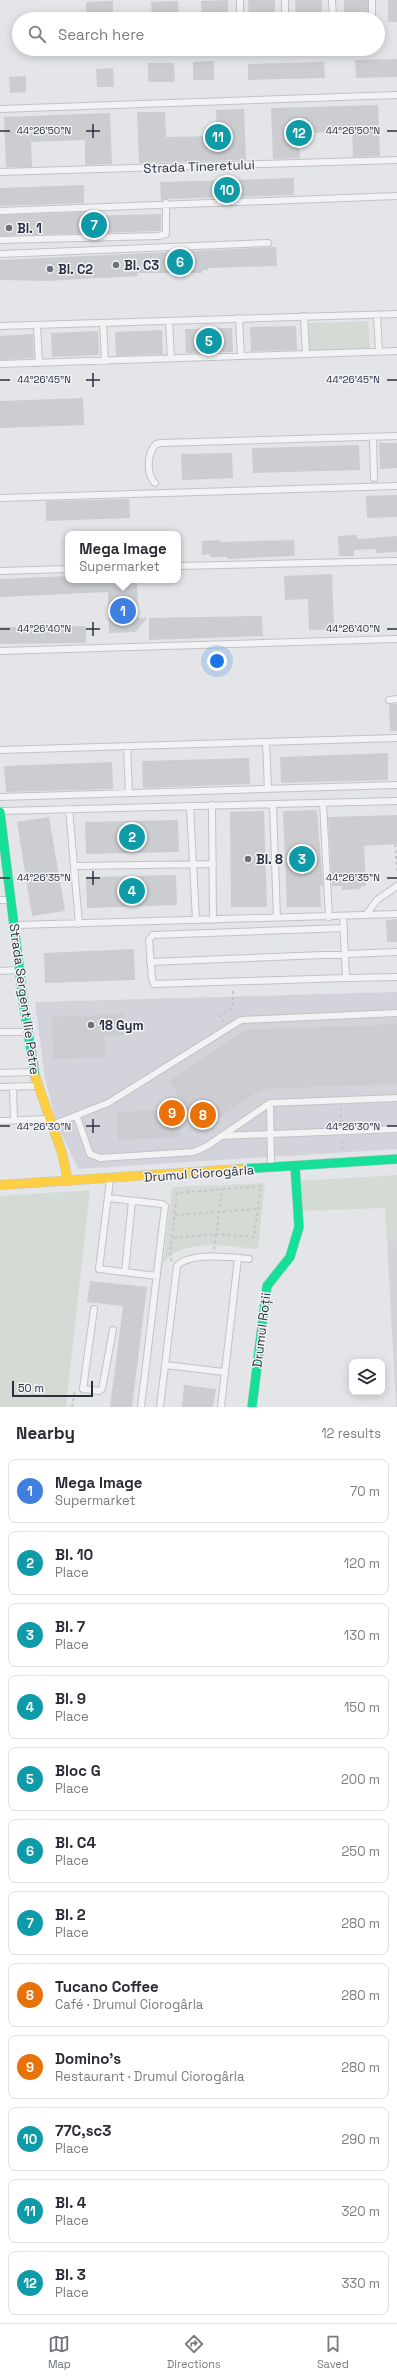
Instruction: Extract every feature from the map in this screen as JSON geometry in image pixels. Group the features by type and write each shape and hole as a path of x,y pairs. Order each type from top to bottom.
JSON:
{"street":[{"name":"Strada Sergent Ilie Petre","path":"0,812 3,853 12,900 34,1072 49,1122 65,1164 68,1181"},
{"name":"Drumul Ciorogârla","path":"0,1185 110,1179 397,1159"},
{"name":"Drumul Roții","path":"252,1407 267,1286 290,1257 299,1227 296,1166"}],"lane":[{"path":"240,0 240,12"},
{"path":"285,0 285,12"},
{"path":"332,0 333,12"},
{"path":"372,0 372,12"},
{"path":"0,109 397,95"},
{"name":"Strada Tineretului","path":"0,172 397,160"},
{"path":"0,211 166,203 397,196"},
{"path":"0,240 159,236 166,234 166,203"},
{"path":"0,254 268,243"},
{"path":"0,326 397,314"},
{"path":"377,315 379,351"},
{"path":"304,316 306,354"},
{"path":"239,318 241,356"},
{"path":"169,321 171,358"},
{"path":"103,323 105,361"},
{"path":"37,324 39,363"},
{"path":"0,364 397,351"},
{"path":"155,483 151,479 150,454 156,444 161,443 397,436"},
{"path":"373,437 374,478"},
{"path":"0,498 397,486"},
{"path":"181,566 397,561"},
{"path":"0,571 65,569"},
{"path":"0,651 397,639"},
{"path":"388,700 397,699"},
{"path":"0,750 397,738"},
{"path":"266,742 268,789"},
{"path":"127,746 129,793"},
{"path":"0,797 397,785"},
{"path":"0,812 397,801"},
{"path":"323,802 329,917"},
{"path":"273,804 277,918"},
{"path":"212,805 212,920"},
{"path":"190,806 196,920"},
{"path":"69,809 79,924"},
{"path":"74,866 213,864"},
{"path":"366,915 377,900 397,886"},
{"path":"0,900 12,900"},
{"path":"15,925 397,914"},
{"path":"343,916 346,978"},
{"path":"344,928 153,935 149,940 152,979 154,984 397,977"},
{"path":"150,962 397,952"},
{"path":"0,971 21,970"},
{"path":"0,1121 14,1120 49,1122 76,1116 108,1103 228,1027 245,1019 397,1013"},
{"path":"0,1032 28,1031"},
{"path":"0,1073 34,1072"},
{"path":"0,1087 38,1086"},
{"path":"13,1087 14,1120"},
{"path":"76,1116 90,1154 100,1158 194,1152 270,1103 397,1098"},
{"path":"270,1103 271,1167"},
{"path":"221,1136 397,1129"},
{"path":"110,1179 99,1269 157,1276"},
{"path":"108,1198 165,1206 141,1407"},
{"path":"125,1272 132,1201"},
{"path":"160,1407 175,1271 181,1261 198,1257 249,1259"},
{"path":"220,1407 238,1258"},
{"path":"94,1309 83,1389 99,1391 102,1389 113,1330"},
{"path":"165,1365 224,1372"}],"path":[{"path":"395,844 397,871"},
{"path":"228,1027 220,1016 232,1007 233,982"},
{"path":"172,1238 216,1234 254,1237 260,1186 177,1192 170,1255 175,1271"},
{"path":"213,1257 222,1189"},
{"path":"175,1215 258,1209"},
{"path":"72,1407 75,1387 83,1389"}],"shaded area":[{"path":"368,321 370,349 309,351 308,323"},
{"path":"397,992 397,1149 78,1169 57,1124 45,1079 35,1002"},
{"path":"397,1175 397,1240 387,1241 385,1208 300,1211 299,1181"},
{"path":"265,1183 258,1249 220,1245 193,1247 181,1250 171,1255 163,1264 172,1187"},
{"path":"90,1190 66,1407 0,1407 0,1196"},
{"path":"397,1240 397,1407 396,1407 387,1241"}],"building":[{"path":"228,0 228,12 202,12 201,1"},
{"path":"248,0 275,0 275,12 249,12"},
{"path":"295,0 322,0 322,12 296,12"},
{"path":"344,0 368,0 368,12 344,12"},
{"path":"388,0 397,0 397,22 388,22"},
{"path":"113,1 113,12 86,12 86,2"},
{"path":"178,1 179,12 152,12 151,2"},
{"path":"397,59 397,77 356,78 355,60"},
{"path":"214,61 214,80 193,80 193,62"},
{"path":"324,62 325,78 248,80 248,64"},
{"path":"148,63 174,63 175,82 148,82"},
{"path":"113,68 114,87 97,87 96,69"},
{"path":"26,76 26,92 10,93 9,77"},
{"path":"378,105 380,156 353,157 352,132 299,133 300,158 273,159 271,108"},
{"path":"244,109 246,160 139,163 137,112 165,112 166,137 217,136 216,110"},
{"path":"110,113 112,164 85,165 85,140 31,142 32,167 6,167 4,117"},
{"path":"294,178 294,195 161,200 160,182"},
{"path":"84,185 84,203 0,206 0,188"},
{"path":"85,212 85,216 161,214 161,231 0,236 0,215"},
{"path":"276,247 277,266 208,268 208,270 202,270 202,273 137,273 138,276 47,281 0,280 0,260"},
{"path":"296,326 297,350 251,351 250,327"},
{"path":"232,328 233,352 186,353 185,329"},
{"path":"162,330 163,354 116,356 115,332"},
{"path":"98,331 99,355 52,357 51,333"},
{"path":"33,334 34,358 0,360 0,336"},
{"path":"83,398 84,425 0,428 0,401"},
{"path":"379,443 397,443 397,468 380,469"},
{"path":"359,445 360,470 253,473 252,448"},
{"path":"232,453 233,478 182,480 181,454"},
{"path":"397,495 397,517 367,518 366,496"},
{"path":"129,499 130,518 46,521 46,501"},
{"path":"357,535 357,539 397,536 397,552 376,553 376,549 354,550 354,556 339,556 338,536"},
{"path":"220,540 221,542 294,540 295,556 227,559 227,557 210,557 210,554 202,555 202,541"},
{"path":"332,574 334,629 309,630 308,599 285,600 284,576"},
{"path":"65,576 65,583 137,583 138,618 147,618 136,632 109,633 108,592 0,597 0,579"},
{"path":"262,616 263,636 149,640 149,618"},
{"path":"86,626 86,643 0,644 0,627"},
{"path":"389,704 397,704 397,731 390,731"},
{"path":"388,753 388,780 281,783 280,757"},
{"path":"249,758 250,784 143,788 142,761"},
{"path":"112,762 113,789 6,792 4,766"},
{"path":"317,810 323,886 320,886 321,907 287,907 283,811"},
{"name":"Bl. 8","path":"264,811 267,907 231,907 230,812"},
{"path":"397,815 397,844 364,846 366,886 361,886 361,889 342,890 342,886 332,886 328,817"},
{"path":"49,817 65,911 32,916 17,822"},
{"path":"178,820 179,852 86,854 85,822"},
{"path":"176,875 177,905 87,908 86,877"},
{"path":"397,919 397,942 387,942 386,920"},
{"path":"134,949 135,980 45,983 44,953"},
{"path":"124,1014 125,1035 105,1036 105,1057 53,1059 52,1017"},
{"path":"397,1024 397,1084 262,1089 201,1130 169,1081 246,1030"},
{"path":"179,1109 180,1137 118,1140 117,1112"},
{"path":"90,1281 147,1287 132,1407 110,1407 123,1306 87,1302"},
{"path":"184,1385 216,1389 213,1407 182,1407"}],"traffic: fast":[{"path":"0,812 24,1007 35,1076"},
{"path":"241,1169 397,1159"},
{"path":"252,1407 267,1286 290,1257 299,1227 295,1166"}],"traffic: slow":[{"path":"35,1076 62,1153 68,1181"},
{"path":"0,1185 241,1169"}],"place":[{"name":"Bl. 3","path":"299,133"},
{"name":"Bl. 4","path":"218,137"},
{"name":"77C,sc3","path":"227,190"},
{"name":"Bl. 2","path":"94,225"},
{"name":"Bl. 1","path":"9,228"},
{"name":"Bl. C4","path":"180,262"},
{"name":"Bl. C3","path":"116,265"},
{"name":"Bl. C2","path":"50,269"},
{"name":"Bloc G","path":"209,341"},
{"name":"Mega Image","path":"123,611"},
{"name":"Bl. 10","path":"132,837"},
{"name":"Bl. 8","path":"248,859"},
{"name":"Bl. 7","path":"302,859"},
{"name":"Bl. 9","path":"132,891"},
{"name":"18 Gym","path":"91,1025"},
{"name":"Domino's","path":"172,1113"},
{"name":"Tucano Coffee","path":"203,1115"}]}
